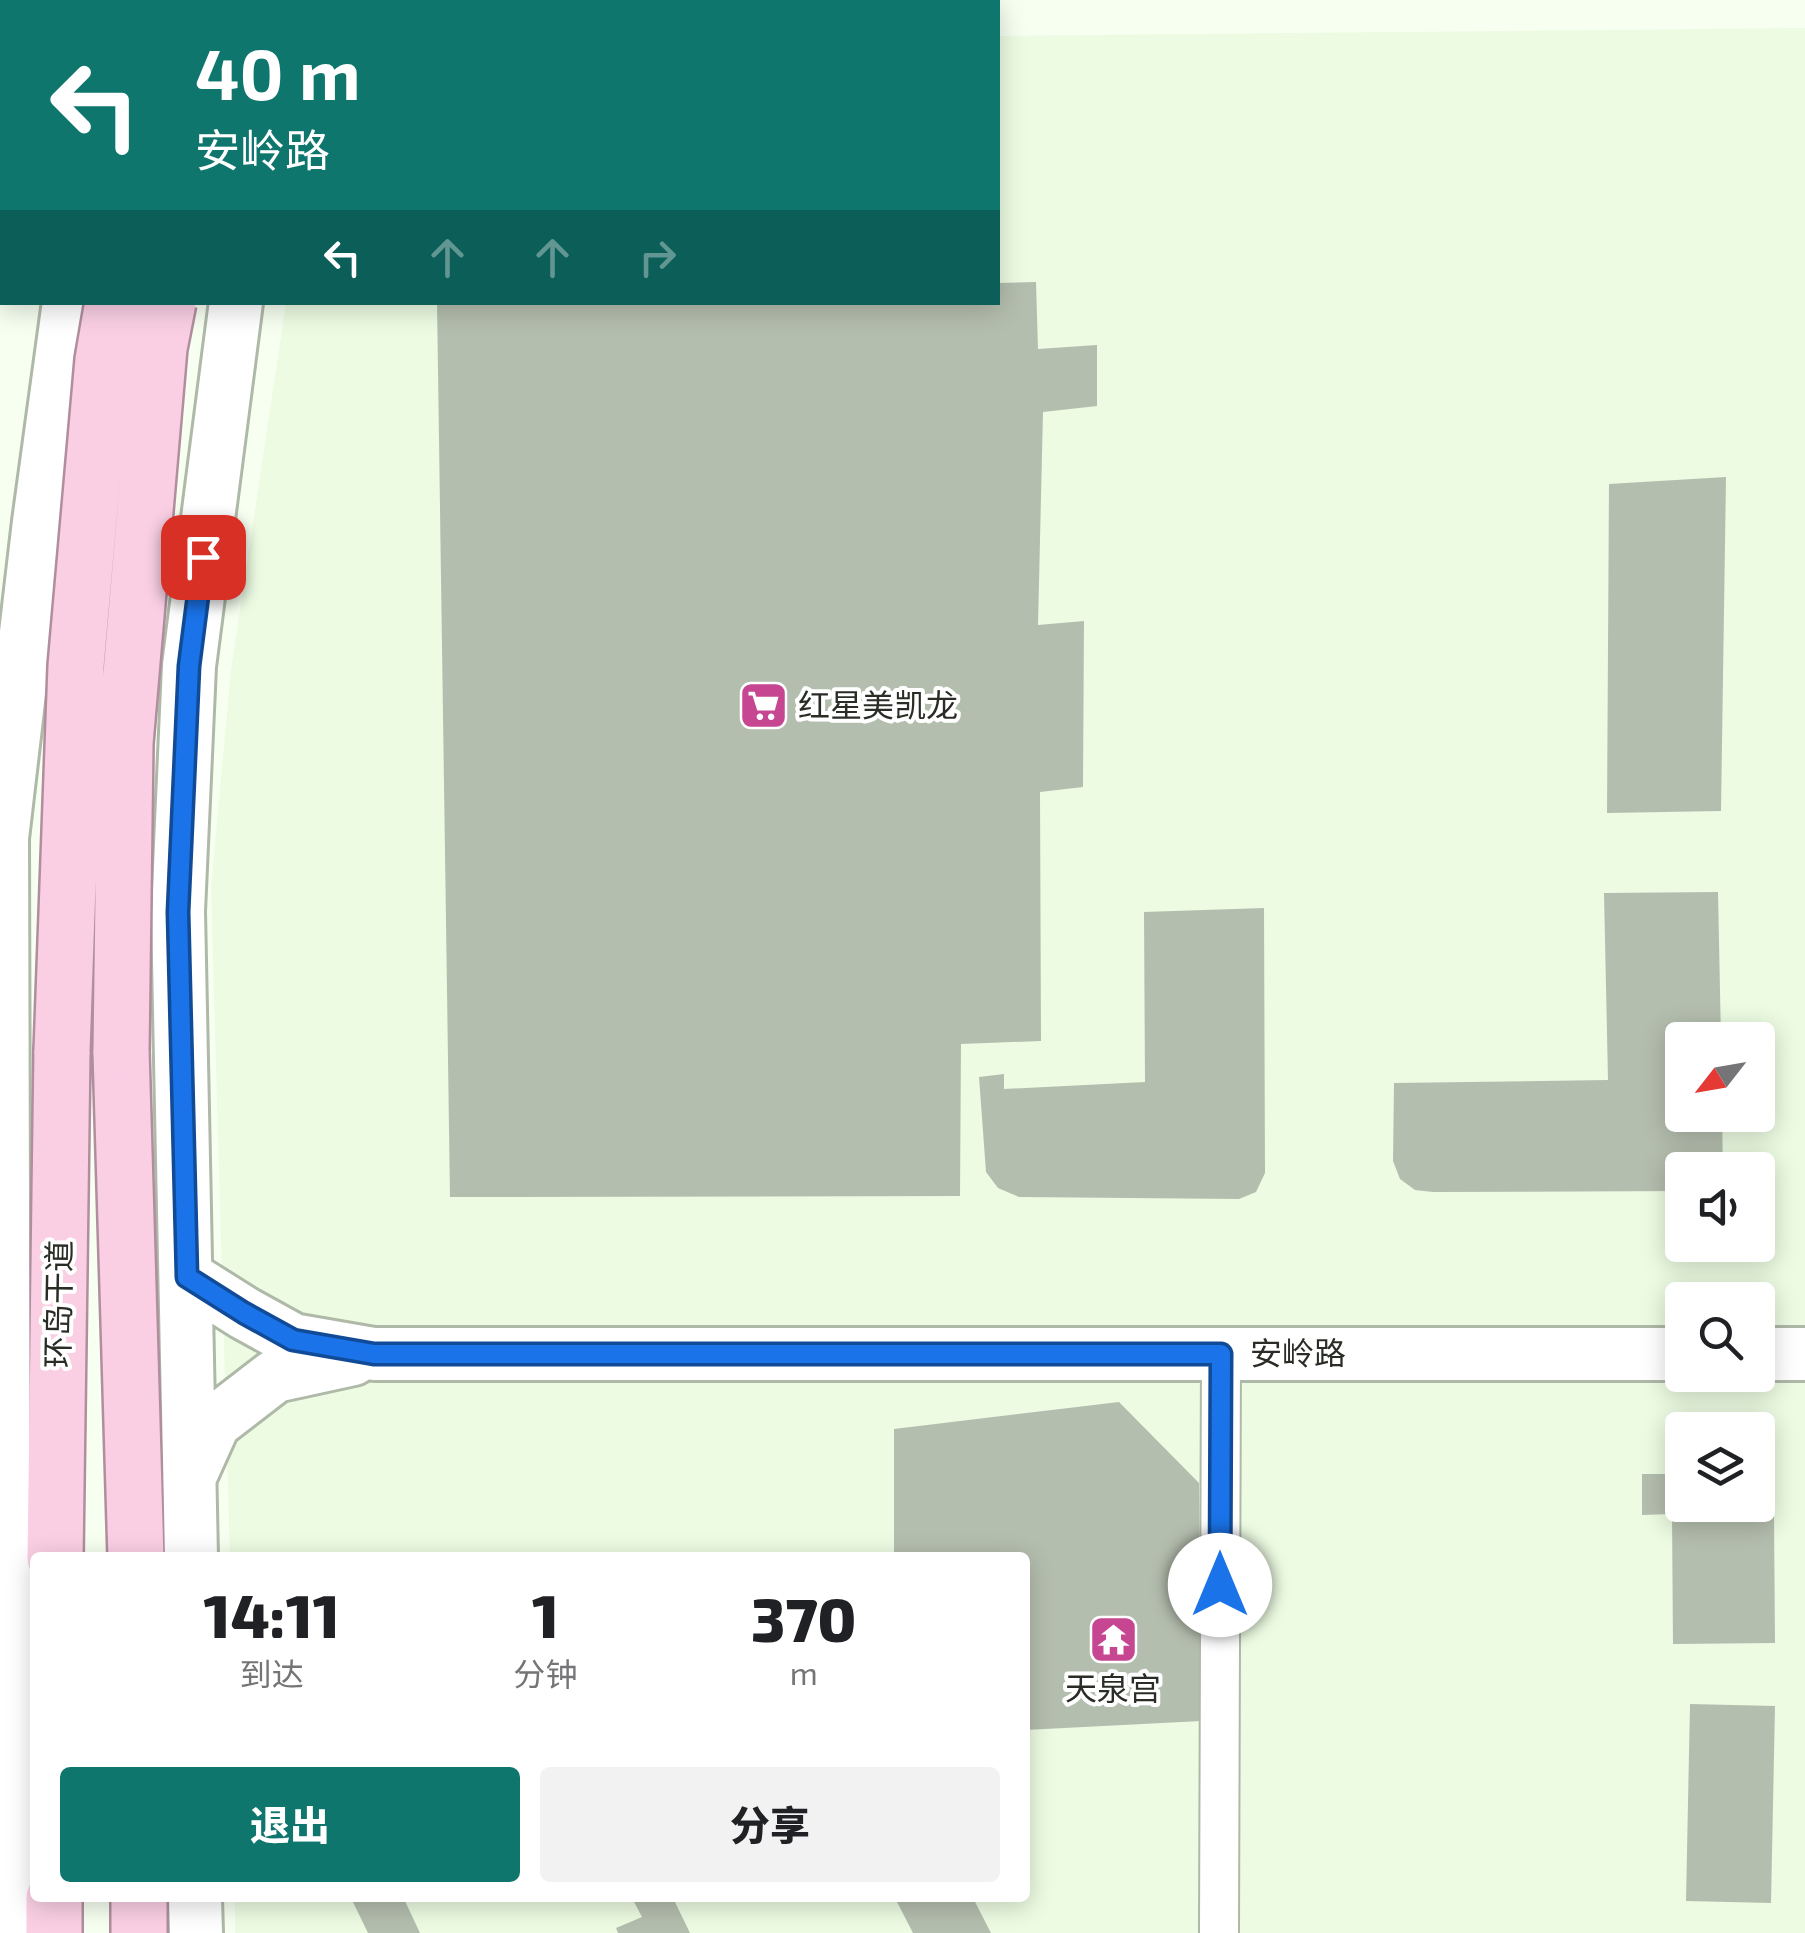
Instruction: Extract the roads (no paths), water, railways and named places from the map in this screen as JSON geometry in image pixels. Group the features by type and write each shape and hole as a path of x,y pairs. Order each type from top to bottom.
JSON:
{"highway":[{"name":"环岛干道","path":"56,1552 62,1051 76,666 113,305"},
{"name":"环岛干道","path":"136,1552 122,1051 125,743 158,348 167,305"},
{"path":"54,1902 54,1933"},
{"path":"138,1902 139,1933"}],"main road":[{"path":"5,1933 2,838 69,305"},
{"path":"191,1552 178,912 189,666 236,305"},
{"path":"187,1277 293,1340 374,1354"},
{"path":"190,1477 214,1424 275,1376 374,1354"},
{"name":"安岭路","path":"374,1354 1665,1354"},
{"path":"1775,1354 1805,1354"},
{"path":"196,1902 196,1933"}],"street":[{"path":"1220,1933 1221,1354"}],"place":[{"name":"红星美凯龙","path":"763,706"},
{"name":"天泉宫","path":"1113,1639"}]}
